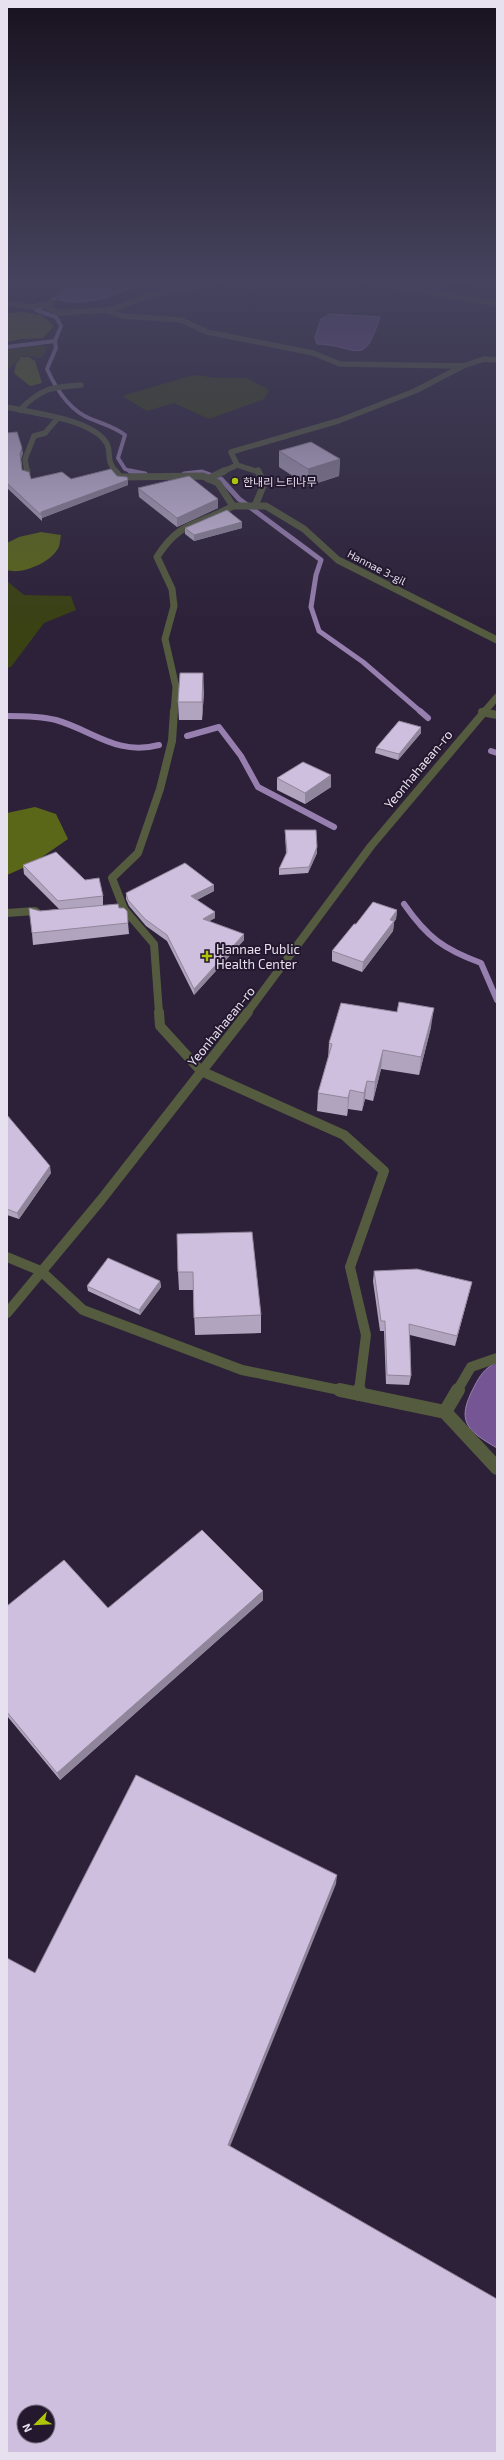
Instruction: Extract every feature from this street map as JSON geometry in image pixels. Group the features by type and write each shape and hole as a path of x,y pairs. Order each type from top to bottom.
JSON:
{"street":[{"path":"20,410 34,395"},
{"path":"238,465 231,452 338,421 408,395"},
{"path":"7,407 58,418 92,429 106,444 110,464 120,477 160,478 202,476 218,483 232,506 220,515 196,521 174,533 157,557 172,589 174,606 165,639 176,687 172,741 160,789 138,853 112,878 124,909 154,944 160,1026 201,1070 344,1135 384,1171 350,1267 366,1335 358,1394"},
{"path":"27,473 25,459 34,436 45,434 58,418"},
{"path":"208,479 238,465 258,471 264,484 255,506"},
{"name":"Hannae 3-gil","path":"232,506 266,506 304,529 338,560 497,640"},
{"name":"Yeonhahaean-ro","path":"7,1313 154,1134 201,1070 259,1000 371,846 482,712 497,697"},
{"path":"482,712 497,715"},
{"path":"109,911 124,909"},
{"path":"7,913 34,911 42,917 56,915"},
{"path":"7,1257 41,1271 83,1310 242,1370 445,1412 497,1468"},
{"path":"445,1412 471,1367 497,1358"}],"green space":[{"path":"266,395 264,399 209,419 174,403 147,411 122,396"},
{"path":"41,532 61,535 59,547 53,555 34,567 20,571 7,570 7,543 19,537"},
{"path":"7,581 24,595 71,596 76,610 44,623 11,667 7,668"},
{"path":"35,807 56,814 68,839 32,864 7,875 7,813"}],"shaded area":[{"path":"497,1362 497,1448 486,1442 471,1430 467,1424 465,1416 469,1399 478,1379 486,1369"}],"building":[{"path":"17,432 22,448 20,454 22,470 29,472 31,479 62,472 71,479 111,469 117,476 127,477 128,480 41,512 41,515 7,483 7,433"},
{"path":"311,442 340,459 308,469 279,451"},
{"path":"189,476 218,499 177,518 138,488"},
{"path":"227,510 242,522 194,535 185,528"},
{"path":"180,673 203,673 202,702 178,702"},
{"path":"399,721 421,727 399,754 376,748"},
{"path":"303,762 331,775 305,793 277,778"},
{"path":"285,830 316,830 317,847 309,867 279,869 287,852"},
{"path":"56,852 85,880 99,878 103,896 58,901 23,865"},
{"path":"185,863 214,885 191,896 215,912 203,919 244,934 194,989 167,935 145,919 128,900 126,893"},
{"path":"373,902 397,910 390,920 394,921 363,962 332,951 354,924 356,924"},
{"path":"118,904 119,908 124,908 127,911 128,923 32,933 29,908 40,911"},
{"path":"399,1002 434,1008 421,1057 383,1050 375,1082 367,1081 364,1093 350,1090 348,1098 318,1093 332,1044 329,1043 341,1003 397,1012"},
{"path":"7,1115 50,1166 17,1213 7,1209"},
{"path":"252,1232 261,1315 194,1318 193,1272 178,1272 177,1234"},
{"path":"108,1258 160,1281 139,1310 87,1286"},
{"path":"417,1269 472,1282 457,1336 409,1324 411,1376 387,1375 385,1321 381,1321 374,1271"},
{"path":"202,1530 263,1591 57,1773 7,1712 7,1606 64,1560 108,1608"},
{"path":"136,1775 337,1875 228,2145 497,2299 497,2453 7,2453 7,1958 35,1973"}],"waterway":[{"path":"61,395 70,405 83,415 125,435 118,458 125,469 131,471"},
{"path":"131,471 145,474"},
{"path":"184,474 202,472"},
{"path":"202,472 221,479 239,499 321,560 316,575 311,607 319,631 363,662 421,712"},
{"path":"420,711 428,718"},
{"path":"7,716 38,717 56,720 118,745 144,748 159,745"},
{"path":"187,736 219,727 241,756 258,787 334,827"},
{"path":"491,751 497,753"},
{"path":"404,904 420,925 437,941 456,953 481,963 497,1000"}],"place":[{"name":"한내리 느티나무","path":"235,481"},
{"name":"Hannae Public Health Center","path":"207,956"}]}
